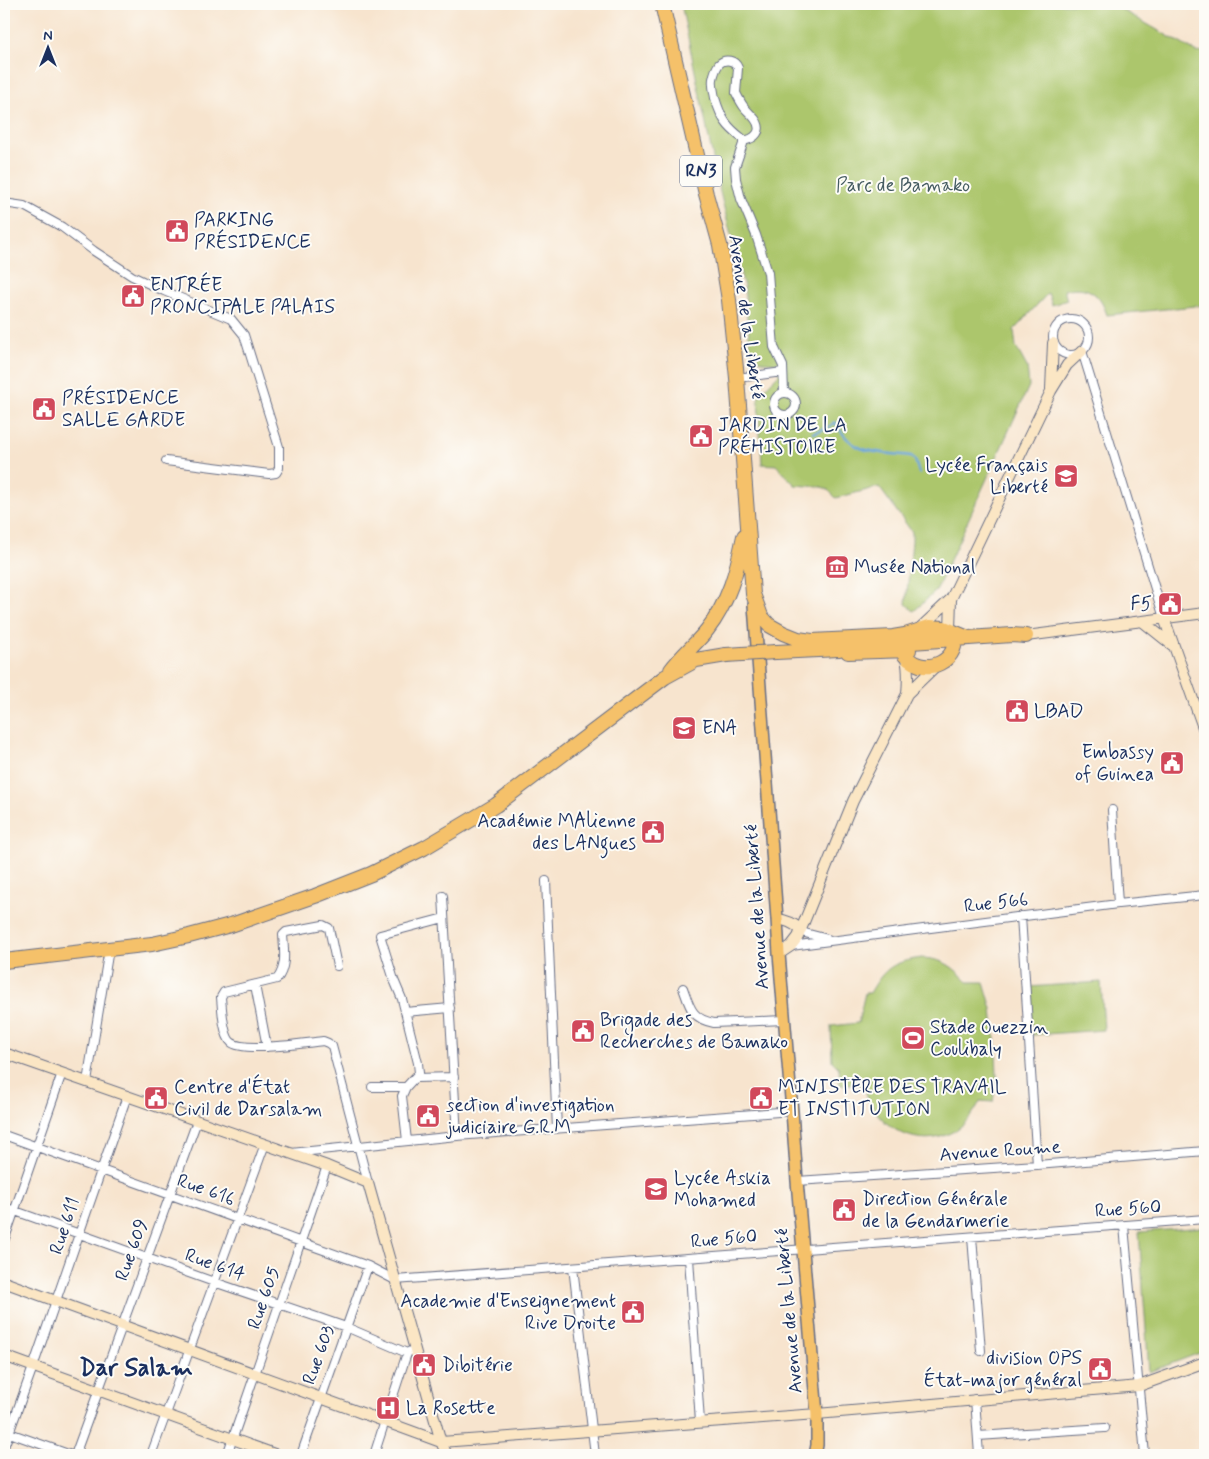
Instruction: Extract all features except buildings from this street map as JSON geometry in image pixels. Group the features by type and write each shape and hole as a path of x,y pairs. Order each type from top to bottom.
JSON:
{"highway":[{"name":"Avenue de la Liberté","path":"662,4 706,194 720,245 729,300 737,378 748,521"},
{"path":"748,521 753,594 762,616 769,625 783,633 798,639 812,641 893,637 930,627 940,627 952,639 1012,640 1026,636"},
{"path":"665,677 677,661 706,631 724,604 737,570 748,521"},
{"path":"4,961 152,944 189,936 234,924 372,874 424,848 496,805 665,677 696,660 726,655 776,652 904,650 952,639 1012,634 1026,636"},
{"path":"904,650 917,665 937,665 947,657 952,639"}],"main road":[{"name":"Avenue de la Liberté","path":"753,594 778,954 817,1414 817,1445 815,1455"}],"street":[{"path":"743,141 750,140 756,136 758,123 737,96 737,64 726,60 720,63 716,71 713,80 714,92 720,115 743,139 735,167 736,179 741,199 766,266 774,347 783,366 784,392"},
{"path":"4,203 24,206 62,227 132,276 164,292 231,319 244,335 278,447 279,468 276,473 269,474 166,461"},
{"path":"778,954 791,946 798,937 853,801 906,694 908,666 904,650 917,631 951,599 1051,391 1067,365 1087,345 1088,335 1084,325 1075,320 1064,320 1056,327 1053,337 1051,391"},
{"path":"1054,342 1057,349 1062,353 1068,355 1082,352"},
{"path":"1082,352 1164,618 1205,733"},
{"path":"737,378 783,372"},
{"path":"951,599 952,639"},
{"path":"1026,636 1205,613"},
{"path":"1142,621 1170,642 1175,649"},
{"path":"906,694 937,665"},
{"path":"1112,810 1118,904"},
{"path":"546,881 557,1129"},
{"name":"Rue 566","path":"791,946 1118,904 1205,895"},
{"path":"443,896 457,1136"},
{"path":"1021,916 1037,1165"},
{"path":"407,1141 402,1096 406,1087 419,1074 418,1063 402,999 380,935 444,918"},
{"path":"777,919 787,920 805,933 830,940"},
{"path":"337,966 329,928 323,925 286,932 283,935 285,956 280,975 277,979 221,994 226,1034 230,1042 237,1045 267,1047 323,1041 332,1046 395,1280 411,1351 447,1455"},
{"path":"87,1082 109,949"},
{"path":"255,985 267,1047"},
{"path":"683,988 694,1014 702,1021 714,1023 784,1020"},
{"path":"405,1012 450,1008"},
{"path":"4,1053 327,1166 368,1183"},
{"path":"4,1240 62,1073"},
{"path":"416,1078 454,1077"},
{"path":"372,1086 406,1087"},
{"name":"Rue 611","path":"33,1367 127,1096"},
{"path":"289,1153 457,1136 792,1111"},
{"name":"Rue 609","path":"75,1455 197,1120"},
{"name":"Rue 616","path":"4,1135 368,1266 395,1280"},
{"path":"151,1455 265,1144"},
{"name":"Avenue Roume","path":"796,1182 1205,1151"},
{"name":"Rue 605","path":"233,1440 327,1166"},
{"name":"Rue 614","path":"4,1207 411,1351"},
{"name":"Rue 560","path":"395,1280 1205,1219"},
{"path":"1124,1226 1145,1455"},
{"path":"972,1237 981,1351"},
{"path":"689,1258 700,1422"},
{"name":"Rue 603","path":"300,1455 368,1266"},
{"path":"574,1266 595,1455"},
{"path":"4,1282 441,1442 817,1414 1139,1386 1205,1362"},
{"path":"374,1455 411,1351"},
{"path":"4,1356 277,1455"},
{"path":"4,1447 6,1432 33,1367"},
{"path":"975,1399 979,1455"},
{"path":"978,1436 1105,1428"},
{"path":"6,1432 71,1455"},
{"path":"227,1455 233,1440"}],"green space":[{"name":"Parc de Bamako","path":"681,4 1112,4 1196,52 1205,53 1205,305 1107,315 1101,301 1086,289 1072,288 1064,290 1067,300 1052,305 1048,293 1014,330 1016,347 1027,367 1029,386 936,591 914,611 906,604 912,532 879,487 836,498 827,489 822,487 795,485 776,465 762,464 758,399 761,392 779,374 778,363 763,362 757,359 753,356 750,346 744,287 720,192"},
{"name":"Stade Ouezzin Coulibaly","path":"922,958 943,962 958,972 968,982 984,982 992,1009 997,1076 993,1102 980,1101 970,1118 957,1129 942,1136 926,1139 896,1130 882,1118 870,1103 864,1085 840,1085 839,1068 832,1061 831,1026 858,1023 865,993 870,993 880,977 897,964"},
{"path":"1101,982 1104,1030 1032,1035 1028,987"},
{"path":"1205,1227 1205,1351 1149,1372 1139,1232"}],"waterway":[{"path":"813,433 829,427 835,422 842,433 858,447 877,452 911,456 915,460 919,473"}],"place":[{"name":"PARKING PRÉSIDENCE","path":"177,231"},
{"name":"ENTRÉE PRONCIPALE PALAIS","path":"133,296"},
{"name":"PRÉSIDENCE SALLE GARDE","path":"44,409"},
{"name":"JARDIN DE LA PRÉHISTOIRE","path":"701,436"},
{"name":"Lycée Français Liberté","path":"1066,476"},
{"name":"Musée National","path":"837,567"},
{"name":"F5","path":"1170,604"},
{"name":"LBAD","path":"1017,711"},
{"name":"ENA","path":"684,728"},
{"name":"Embassy of Guinea","path":"1172,763"},
{"name":"Académie MAlienne des LANgues","path":"653,832"},
{"name":"Brigade des Recherches de Bamako","path":"583,1031"},
{"name":"Stade Ouezzin Coulibaly","path":"913,1038"},
{"name":"Centre d'État Civil de Darsalam","path":"156,1098"},
{"name":"MINISTÈRE DES TRAVAIL ET INSTITUTION","path":"761,1098"},
{"name":"section d'investigation judiciaire G.R.M","path":"428,1116"},
{"name":"Lycée Askia Mohamed","path":"656,1189"},
{"name":"Direction Générale de la Gendarmerie","path":"844,1210"},
{"name":"Academie d'Enseignement Rive Droite","path":"633,1312"},
{"name":"Dibitérie","path":"424,1365"},
{"name":"division OPS État-major général","path":"1100,1369"},
{"name":"La Rosette","path":"388,1408"}],"district":[{"name":"Dar Salam","path":"136,1368"}]}
